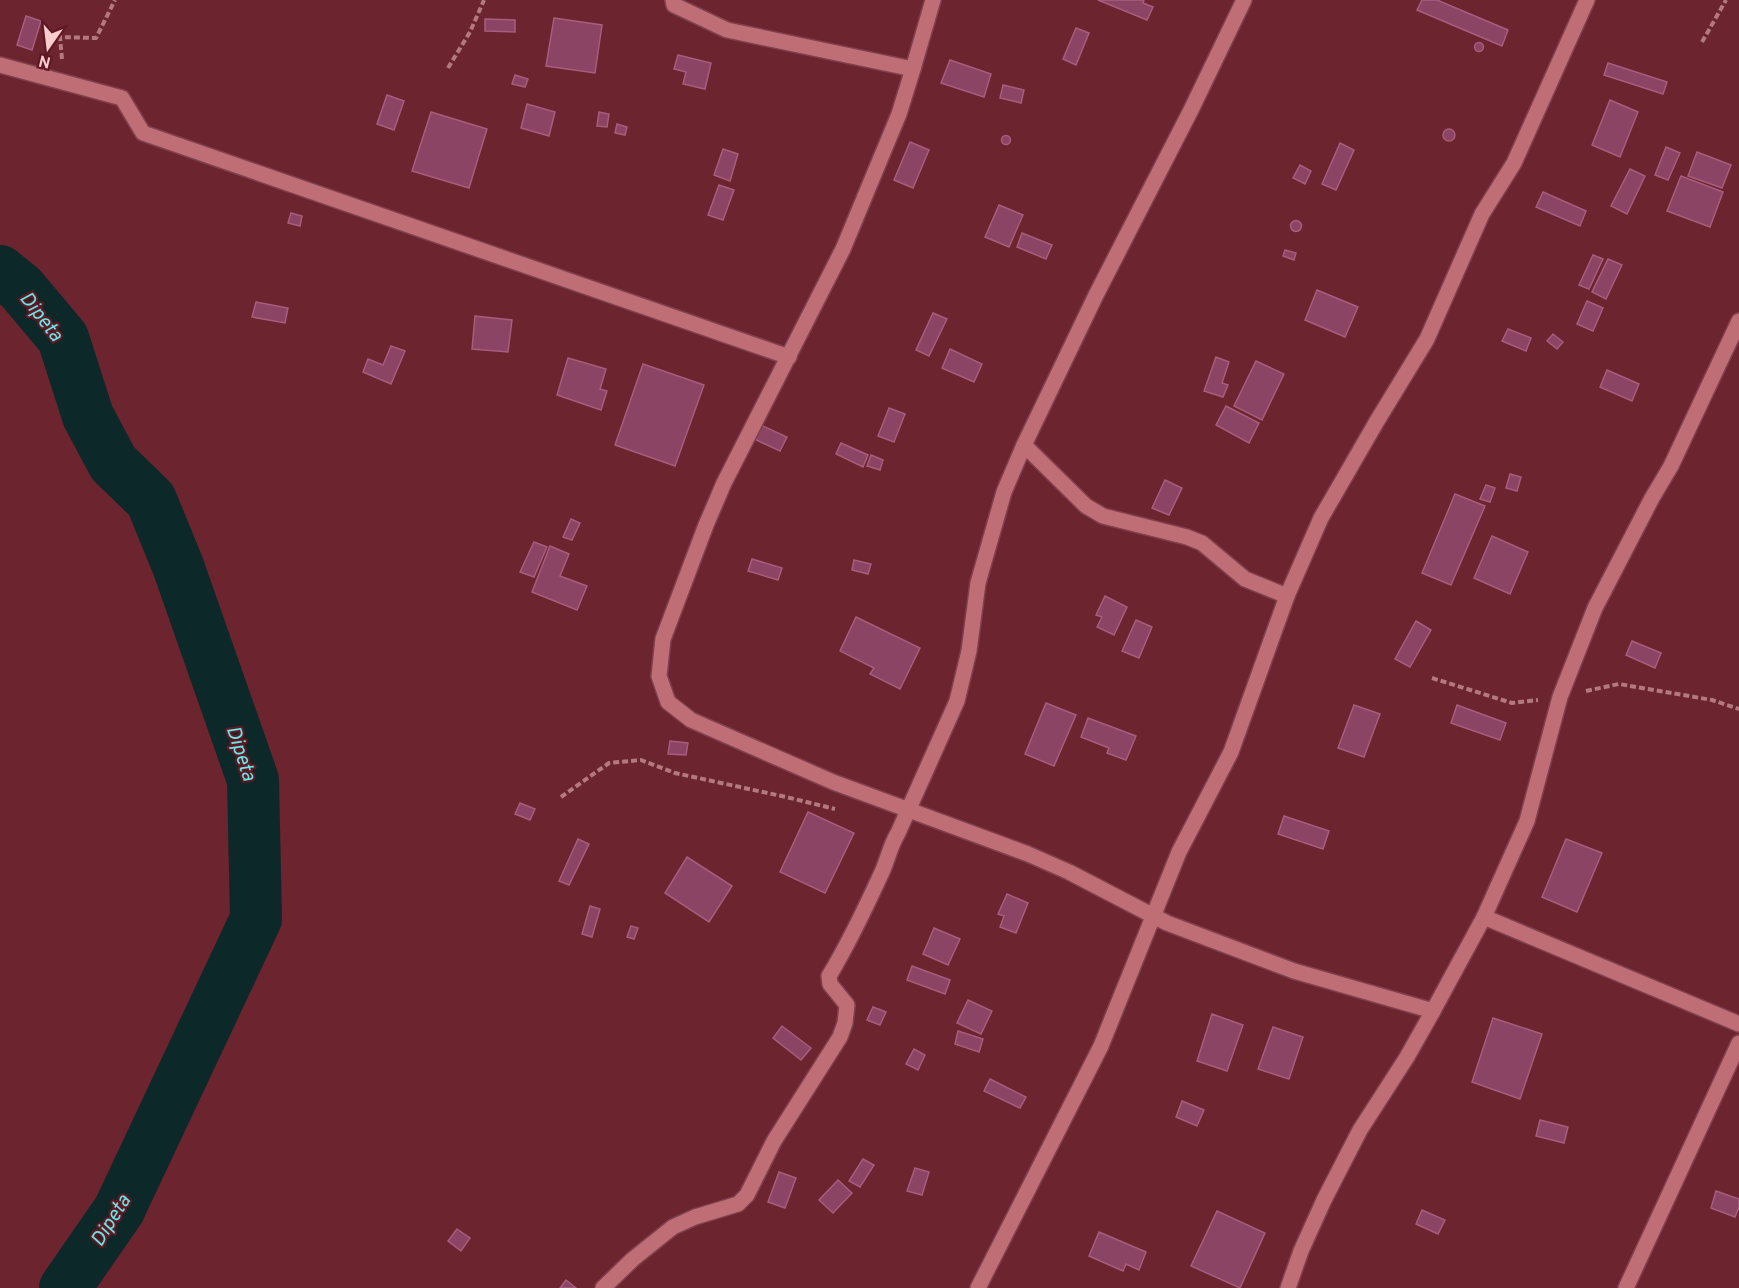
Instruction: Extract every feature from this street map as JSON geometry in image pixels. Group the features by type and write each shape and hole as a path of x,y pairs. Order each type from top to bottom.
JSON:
{"street":[{"path":"673,0 674,5 727,30 913,69"},
{"path":"933,0 899,114 843,249 724,483 706,525 663,639 659,676 668,702 691,720 833,782 1028,854 1154,917 1294,970 1433,1011"},
{"path":"603,1288 633,1259 673,1227 695,1217 738,1204 747,1195 774,1141 840,1037 848,1005 830,984 829,976 855,928 957,700 969,651 978,583 1004,492 1101,284 1191,110 1244,0"},
{"path":"978,1288 1101,1046 1179,852 1231,752 1287,596 1321,518 1427,339 1482,214 1514,163 1587,0"},
{"path":"0,65 122,98 143,133 789,357"},
{"path":"1288,1288 1301,1251 1324,1200 1360,1130 1407,1057 1484,917 1527,821 1560,697 1595,608 1671,466 1739,321"},
{"path":"1024,446 1086,506 1103,516 1187,537 1202,543 1245,579 1287,596"},
{"path":"1484,917 1739,1024"},
{"path":"1626,1288 1739,1043"}],"path":[{"path":"64,82 60,37 96,38 115,0"},
{"path":"447,68 470,32 484,0"},
{"path":"1702,42 1725,0"},
{"path":"561,797 609,763 641,760 675,773 786,796 838,810"}],"building":[{"path":"1098,0 1144,0 1143,3 1153,7 1147,20"},
{"path":"1422,0 1437,0 1508,30 1502,46 1417,10"},
{"path":"26,16 41,21 32,50 17,45"},
{"path":"554,18 602,25 595,73 546,66"},
{"path":"485,19 515,20 515,32 485,31"},
{"path":"1076,28 1089,33 1076,65 1063,59"},
{"path":"1479,43 1483,47 1479,51 1475,47"},
{"path":"678,55 711,63 705,89 683,84 686,72 674,69"},
{"path":"950,60 991,74 984,97 941,83"},
{"path":"1608,63 1667,82 1663,94 1604,75"},
{"path":"515,75 528,79 525,87 512,84"},
{"path":"1003,85 1024,90 1021,103 1000,98"},
{"path":"387,95 404,101 394,130 377,124"},
{"path":"1610,100 1638,112 1620,157 1592,145"},
{"path":"527,104 555,112 549,136 521,128"},
{"path":"431,112 487,129 469,188 412,171"},
{"path":"599,112 609,114 607,127 597,126"},
{"path":"617,124 627,127 625,135 615,133"},
{"path":"1451,129 1455,135 1451,141 1447,141 1443,133"},
{"path":"1006,136 1010,140 1006,144 1002,140"},
{"path":"910,142 929,150 913,188 894,180"},
{"path":"1340,143 1354,150 1336,190 1322,184"},
{"path":"1666,147 1680,153 1668,180 1655,175"},
{"path":"723,149 738,154 730,181 714,175"},
{"path":"1697,152 1731,165 1722,188 1688,176"},
{"path":"1300,165 1311,171 1305,184 1293,178"},
{"path":"1630,169 1645,176 1627,214 1611,206"},
{"path":"1681,176 1723,192 1710,227 1667,211"},
{"path":"719,185 734,190 723,220 708,215"},
{"path":"1543,192 1586,211 1580,226 1536,207"},
{"path":"999,205 1023,215 1009,247 985,237"},
{"path":"291,213 302,216 300,226 288,223"},
{"path":"1296,220 1302,226 1296,232 1290,226"},
{"path":"1022,233 1052,245 1046,259 1017,247"},
{"path":"1285,250 1296,253 1294,260 1283,256"},
{"path":"1593,255 1603,259 1589,289 1579,285"},
{"path":"1608,259 1622,265 1606,299 1592,292"},
{"path":"1317,290 1358,307 1345,337 1305,320"},
{"path":"1587,301 1603,308 1593,331 1577,324"},
{"path":"256,302 288,308 285,323 252,317"},
{"path":"933,313 947,319 929,356 916,350"},
{"path":"475,316 512,320 508,352 472,349"},
{"path":"1508,329 1531,338 1526,351 1502,341"},
{"path":"1553,334 1563,342 1557,349 1547,341"},
{"path":"391,346 405,351 391,384 363,372 368,359 383,365"},
{"path":"950,349 982,364 974,382 942,368"},
{"path":"1216,357 1229,362 1222,383 1228,385 1223,397 1204,391"},
{"path":"568,358 606,369 600,389 607,391 601,410 557,395"},
{"path":"1256,361 1284,374 1262,420 1234,406"},
{"path":"643,364 704,385 675,466 615,445"},
{"path":"1607,370 1639,384 1632,401 1600,387"},
{"path":"1226,406 1259,423 1249,443 1216,425"},
{"path":"889,408 905,414 894,442 878,436"},
{"path":"761,425 787,437 780,451 754,439"},
{"path":"841,443 868,455 863,467 836,454"},
{"path":"871,455 883,460 880,470 867,466"},
{"path":"1510,474 1521,477 1517,491 1506,488"},
{"path":"1165,480 1182,488 1169,515 1152,508"},
{"path":"1486,485 1495,488 1490,502 1480,499"},
{"path":"1455,494 1485,506 1451,585 1422,573"},
{"path":"571,519 580,523 572,540 563,537"},
{"path":"1492,536 1528,552 1510,594 1474,578"},
{"path":"534,542 547,547 534,577 520,572"},
{"path":"550,546 569,554 560,576 587,586 577,610 532,592"},
{"path":"752,559 782,568 778,580 748,571"},
{"path":"854,560 871,564 868,574 852,570"},
{"path":"1105,596 1127,607 1114,635 1097,627 1102,617 1096,615"},
{"path":"856,617 920,648 900,689 870,674 874,668 840,651"},
{"path":"1136,620 1152,627 1139,658 1122,651"},
{"path":"1416,621 1431,630 1410,667 1395,659"},
{"path":"1632,641 1661,653 1655,668 1626,655"},
{"path":"1046,703 1076,715 1054,766 1025,754"},
{"path":"1354,705 1380,714 1364,757 1338,748"},
{"path":"1457,705 1506,723 1500,740 1451,723"},
{"path":"1088,718 1136,736 1126,760 1107,753 1109,748 1081,737"},
{"path":"670,741 688,743 686,755 668,754"},
{"path":"520,803 535,809 530,820 515,814"},
{"path":"808,812 854,833 825,893 780,872"},
{"path":"1284,816 1329,831 1323,849 1278,834"},
{"path":"578,839 589,844 569,885 559,881"},
{"path":"1566,839 1602,853 1577,912 1542,897"},
{"path":"687,857 732,886 709,922 665,893"},
{"path":"1007,894 1028,903 1016,933 1000,927 1004,916 998,914"},
{"path":"590,906 600,909 592,937 582,934"},
{"path":"631,926 638,928 634,939 627,937"},
{"path":"934,928 960,939 948,965 923,954"},
{"path":"912,966 950,980 945,994 907,980"},
{"path":"968,1000 992,1011 981,1034 957,1023"},
{"path":"873,1007 886,1012 880,1025 867,1020"},
{"path":"1212,1014 1243,1025 1227,1071 1197,1061"},
{"path":"1493,1018 1542,1034 1520,1099 1472,1082"},
{"path":"782,1026 811,1048 801,1060 773,1038"},
{"path":"1273,1027 1303,1037 1289,1079 1258,1069"},
{"path":"958,1031 983,1039 979,1052 955,1044"},
{"path":"914,1049 925,1055 918,1070 906,1064"},
{"path":"990,1079 1026,1097 1020,1108 984,1091"},
{"path":"1182,1101 1204,1110 1197,1126 1176,1117"},
{"path":"1540,1120 1568,1127 1564,1143 1536,1136"},
{"path":"863,1159 874,1165 860,1187 849,1181"},
{"path":"915,1168 929,1172 922,1195 907,1191"},
{"path":"779,1172 796,1178 785,1208 768,1202"},
{"path":"838,1180 852,1193 833,1213 819,1200"},
{"path":"1716,1191 1739,1199 1735,1217 1711,1208"},
{"path":"1422,1210 1445,1220 1438,1234 1416,1224"},
{"path":"1217,1211 1265,1233 1240,1288 1191,1266"},
{"path":"457,1229 470,1238 461,1251 448,1241"},
{"path":"1099,1232 1146,1252 1139,1270 1126,1264 1123,1271 1089,1256"},
{"path":"566,1280 576,1288 560,1288"}],"waterway":[{"name":"Dipeta","path":"0,271 21,288 63,338 88,416 113,463 151,500 178,566 253,780 256,919 119,1210 65,1288"}]}
